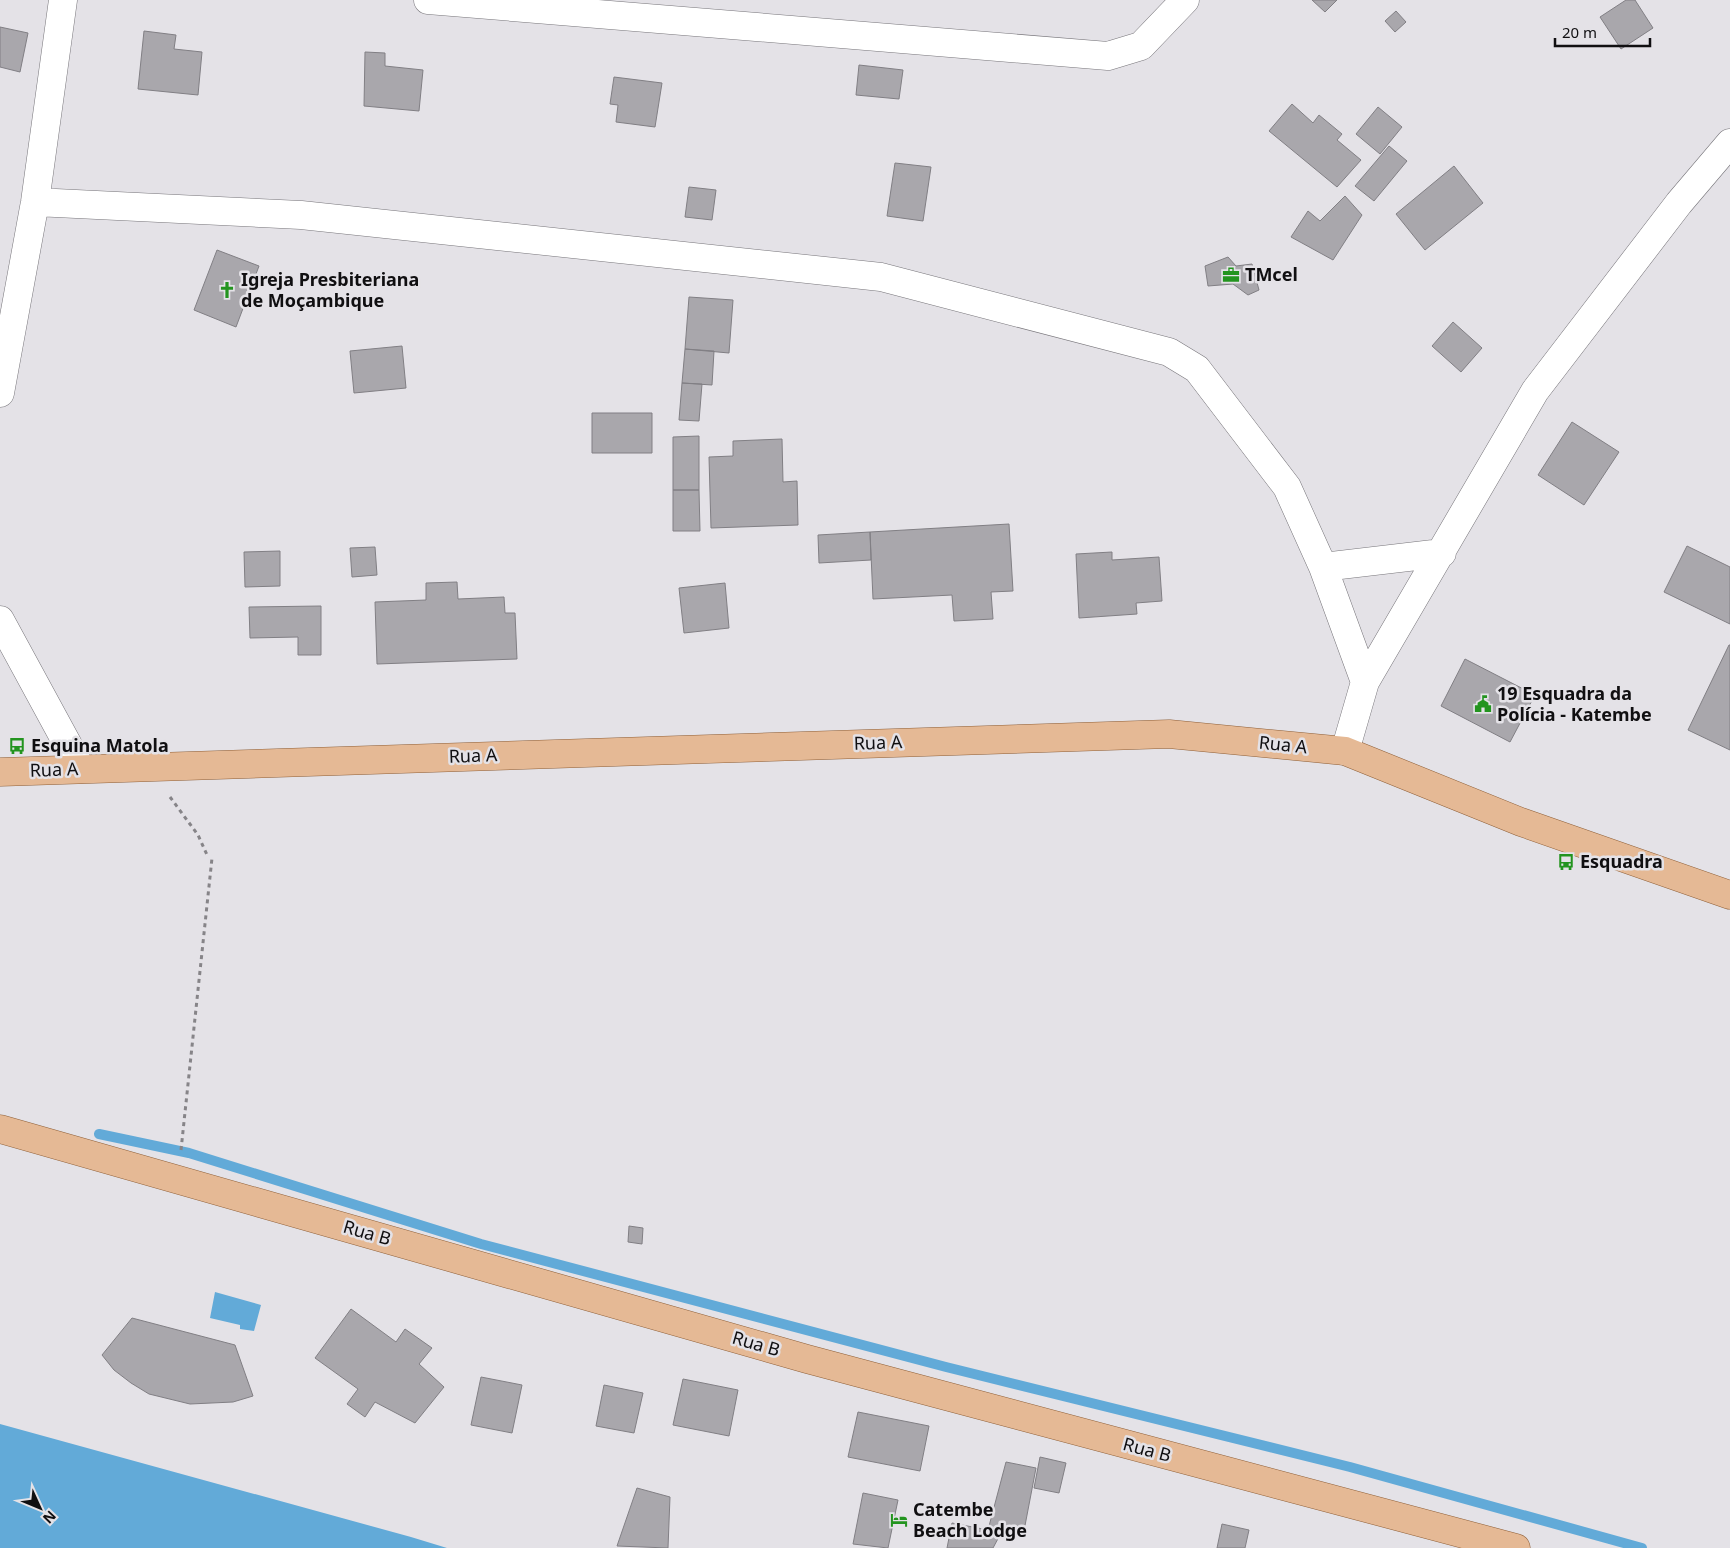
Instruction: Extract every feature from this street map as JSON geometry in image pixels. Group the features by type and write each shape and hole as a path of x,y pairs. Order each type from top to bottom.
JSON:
{"main road":[{"name":"Rua A","path":"0,772 1169,734 1345,752 1521,822 1730,895"},
{"name":"Rua B","path":"0,1129 808,1359 1516,1548"}],"street":[{"path":"0,393 35,202 64,0"},
{"path":"428,0 570,6 1108,56 1141,46 1186,0"},
{"path":"1345,752 1365,682 1536,390 1679,203 1730,143"},
{"path":"35,202 301,215 881,277 1170,352 1197,369 1287,487 1323,566 1365,682"},
{"path":"1323,566 1442,553"},
{"path":"0,620 80,769"}],"path":[{"path":"152,766 161,786 198,834 210,857 181,1150"}],"water":[{"path":"215,1292 261,1305 254,1331 240,1329 240,1325 210,1318"},
{"path":"0,1424 411,1537 447,1548 0,1548"}],"building":[{"path":"1312,0 1337,0 1325,12"},
{"path":"1626,0 1635,0 1653,28 1621,49 1600,17"},
{"path":"1396,11 1406,22 1395,32 1385,21"},
{"path":"0,27 28,33 20,72 0,67"},
{"path":"144,31 176,35 174,49 202,52 198,95 138,89"},
{"path":"365,52 385,53 385,66 423,70 419,111 364,106"},
{"path":"859,65 903,70 899,99 856,95"},
{"path":"614,77 662,83 655,127 616,122 618,105 610,104"},
{"path":"1292,104 1313,123 1319,115 1342,134 1337,140 1361,160 1337,187 1269,131"},
{"path":"1378,107 1402,127 1380,154 1356,134"},
{"path":"1389,146 1407,161 1374,201 1355,186"},
{"path":"895,163 931,167 923,221 887,216"},
{"path":"1454,166 1483,203 1425,250 1396,214"},
{"path":"689,187 716,190 712,220 685,217"},
{"path":"1345,196 1362,215 1333,260 1291,237 1308,211 1320,221"},
{"path":"217,250 259,266 236,327 194,310"},
{"name":"TMcel","path":"1228,257 1236,266 1252,264 1259,290 1248,295 1233,284 1208,286 1205,266"},
{"path":"689,297 733,300 729,353 685,349"},
{"path":"1453,322 1482,348 1461,372 1432,346"},
{"path":"402,346 406,388 354,393 350,351"},
{"path":"685,349 714,351 712,385 682,383"},
{"path":"682,383 702,384 699,421 679,420"},
{"path":"592,413 652,413 652,453 592,453"},
{"path":"1572,422 1619,452 1584,505 1538,475"},
{"path":"699,436 699,490 673,490 673,437"},
{"path":"782,439 783,482 797,481 798,525 711,528 709,457 733,456 733,441"},
{"path":"673,490 699,490 700,531 673,531"},
{"path":"1009,524 1013,591 991,592 993,619 954,621 952,595 873,599 870,532"},
{"path":"870,532 871,560 819,563 818,535"},
{"path":"1687,546 1730,567 1730,624 1664,592"},
{"path":"375,547 377,575 352,577 350,548"},
{"path":"280,551 280,586 245,587 244,552"},
{"path":"1112,552 1112,560 1159,557 1162,601 1136,603 1137,614 1079,618 1076,554"},
{"path":"457,582 458,599 504,597 505,613 515,613 517,659 377,664 375,602 426,600 426,583"},
{"path":"725,583 729,628 684,633 679,588"},
{"path":"321,606 321,655 298,655 298,637 250,638 249,607"},
{"path":"1730,645 1730,750 1688,730"},
{"path":"1465,659 1535,695 1510,742 1441,706"},
{"path":"629,1226 643,1228 642,1244 628,1242"},
{"path":"351,1309 396,1342 405,1329 432,1348 419,1364 444,1387 415,1423 375,1402 365,1417 347,1404 358,1389 315,1358"},
{"path":"132,1318 235,1345 253,1396 233,1402 190,1404 149,1394 131,1383 114,1370 102,1355"},
{"path":"481,1377 522,1385 512,1433 471,1425"},
{"path":"683,1379 738,1390 729,1436 673,1425"},
{"path":"604,1385 643,1393 634,1433 596,1426"},
{"path":"858,1412 929,1426 920,1471 848,1457"},
{"path":"1040,1457 1066,1463 1059,1493 1034,1488"},
{"path":"1006,1462 1036,1468 1023,1536 988,1530"},
{"path":"637,1488 670,1497 668,1548 617,1546"},
{"path":"863,1493 898,1500 888,1548 853,1544"},
{"path":"952,1523 1001,1533 993,1548 947,1548"},
{"path":"1222,1524 1249,1530 1245,1548 1217,1548"}],"waterway":[{"path":"99,1134 189,1153 481,1244 946,1367 1350,1467 1642,1548"}],"place":[{"name":"TMcel","path":"1231,275"},
{"name":"Igreja Presbiteriana de Moçambique","path":"227,290"},
{"name":"19 Esquadra da Polícia - Katembe","path":"1483,704"},
{"name":"Esquina Matola","path":"17,746"},
{"name":"Esquadra","path":"1566,862"},
{"name":"Catembe Beach Lodge","path":"899,1520"}]}
